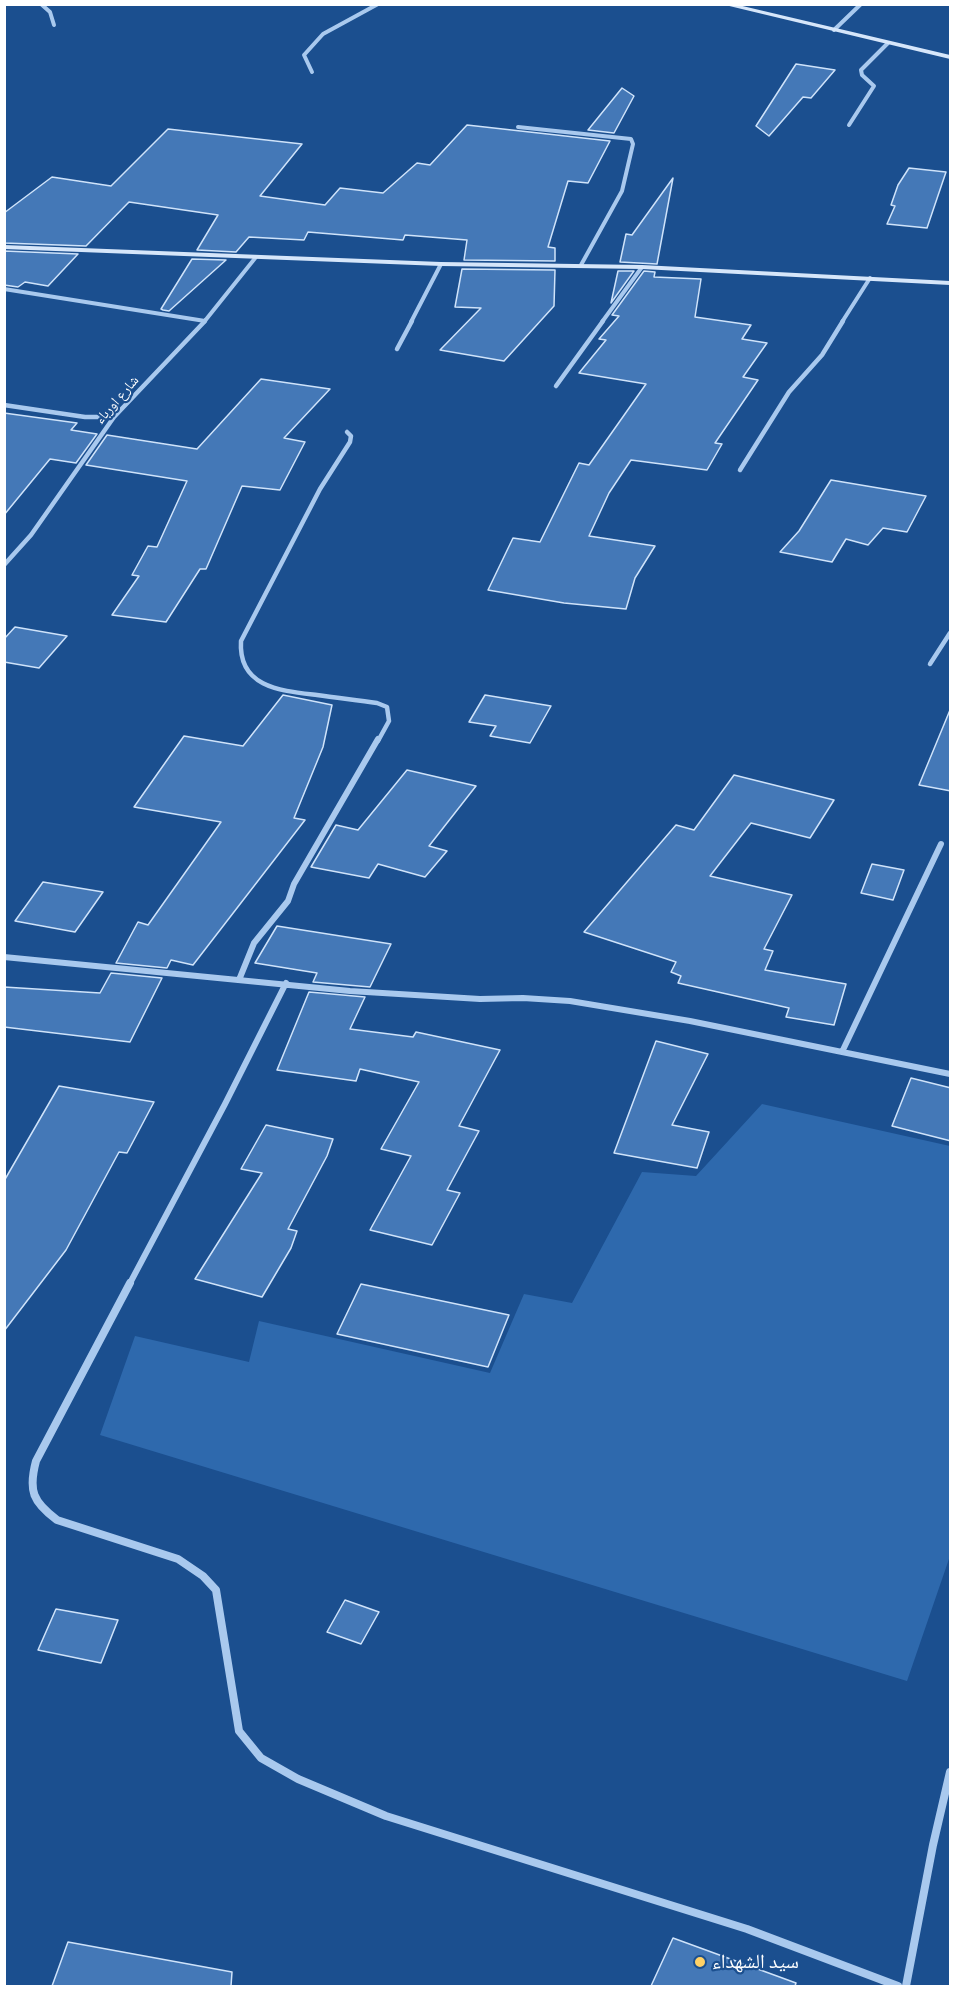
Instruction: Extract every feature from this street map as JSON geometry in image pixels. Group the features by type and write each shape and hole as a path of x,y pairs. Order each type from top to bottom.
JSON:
{"street":[{"path":"41,4 50,12 54,25"},
{"path":"312,72 304,56 323,34 378,4"},
{"path":"724,4 747,6 834,30 951,57"},
{"path":"834,30 861,4"},
{"path":"849,125 874,86 862,75 861,70 888,43"},
{"path":"518,127 631,139 633,144 622,191 581,265"},
{"path":"4,247 441,264 642,267 951,283"},
{"name":"شارع اورباء","path":"4,565 31,535 114,417 205,321 256,257"},
{"path":"397,349 441,264"},
{"path":"556,386 642,267"},
{"path":"740,470 789,392 822,355 870,278"},
{"path":"4,289 205,321"},
{"path":"4,405 85,417 114,417"},
{"path":"239,980 254,942 288,901 294,884 389,722 387,707 377,703 277,690 262,684 251,676 242,661 240,648 320,489 350,442 351,436 347,432"},
{"path":"930,664 951,633"},
{"path":"842,1052 940,844"},
{"path":"4,957 441,997 570,1001 690,1021 951,1074"},
{"path":"286,983 247,1064 97,1341 36,1461 31,1479 32,1495 43,1510 57,1520 178,1559 203,1576 216,1590 239,1731 261,1758 298,1779 386,1816 747,1929 898,1986"},
{"path":"906,1986 933,1845 951,1772"}],"shaded area":[{"path":"762,1104 950,1146 950,1556 907,1681 100,1435 135,1336 249,1362 259,1321 490,1373 524,1294 572,1303 642,1172 696,1176"}],"building":[{"path":"796,64 835,70 811,98 803,97 769,136 756,126"},
{"path":"622,88 634,96 614,133 588,130"},
{"path":"467,125 610,141 588,183 568,181 548,247 555,248 555,261 464,260 467,240 405,235 403,240 308,232 304,240 249,237 236,252 197,250 218,215 129,202 86,246 4,243 4,213 52,177 111,186 168,129 302,144 260,196 325,205 340,188 383,193 417,163 430,165"},
{"path":"909,168 946,172 927,228 887,224 895,206 891,205 898,185"},
{"path":"673,178 657,264 620,262 626,234 632,235"},
{"path":"4,251 78,254 48,286 25,282 18,287 4,285"},
{"path":"192,259 226,260 169,311 161,309"},
{"path":"462,269 555,270 554,306 504,361 440,350 481,308 455,307"},
{"path":"618,271 634,271 611,303"},
{"path":"644,271 655,272 654,277 701,279 695,317 751,325 742,339 767,343 743,377 758,380 715,443 722,444 707,470 631,460 609,493 589,536 655,546 635,578 626,609 564,603 488,590 513,538 540,542 579,463 589,465 646,384 579,373 606,340 599,339 619,316 612,315"},
{"path":"261,379 330,389 284,438 305,442 280,490 242,486 206,569 200,569 166,622 112,615 139,576 132,575 148,546 157,547 187,481 86,465 107,435 197,449"},
{"path":"4,413 77,423 71,430 97,434 76,463 50,459 4,515"},
{"path":"831,480 926,496 907,532 883,528 868,545 846,539 832,562 780,552 799,531"},
{"path":"15,627 67,636 39,668 4,662 4,639"},
{"path":"283,695 332,705 323,747 294,818 305,820 193,965 171,960 167,968 116,963 138,922 148,925 221,822 134,807 184,736 243,746"},
{"path":"485,695 551,706 530,743 490,736 496,726 469,722"},
{"path":"950,710 951,791 919,785"},
{"path":"407,770 476,786 429,846 447,851 425,877 378,864 369,878 311,867 336,825 358,830"},
{"path":"734,775 834,800 810,838 751,823 710,876 792,895 764,949 773,951 765,970 846,984 834,1025 786,1017 789,1008 678,983 681,976 671,972 676,962 584,932 676,825 694,830"},
{"path":"872,864 904,870 893,900 861,893"},
{"path":"43,882 103,892 75,932 15,921"},
{"path":"277,926 391,944 370,987 313,982 317,973 255,963"},
{"path":"111,973 162,978 130,1042 4,1027 4,987 100,993"},
{"path":"309,992 365,997 350,1029 413,1037 416,1032 500,1050 459,1126 479,1131 447,1190 460,1193 432,1245 370,1230 411,1156 381,1149 419,1082 360,1069 356,1081 277,1070"},
{"path":"656,1041 708,1054 672,1125 709,1132 697,1168 614,1153"},
{"path":"911,1078 951,1088 951,1141 892,1126"},
{"path":"59,1086 154,1102 127,1153 119,1152 66,1250 4,1331 4,1181"},
{"path":"266,1125 333,1139 327,1156 288,1229 297,1231 291,1248 262,1297 195,1279 262,1173 241,1169"},
{"path":"361,1284 509,1315 488,1367 337,1334"},
{"path":"345,1600 379,1612 361,1644 327,1632"},
{"path":"56,1609 118,1620 101,1663 38,1650"},
{"name":"سيد الشهداء","path":"673,1938 796,1983 795,1986 651,1986"},
{"path":"68,1942 232,1972 231,1986 52,1986"}],"place":[{"name":"سيد الشهداء","path":"700,1962"}]}
